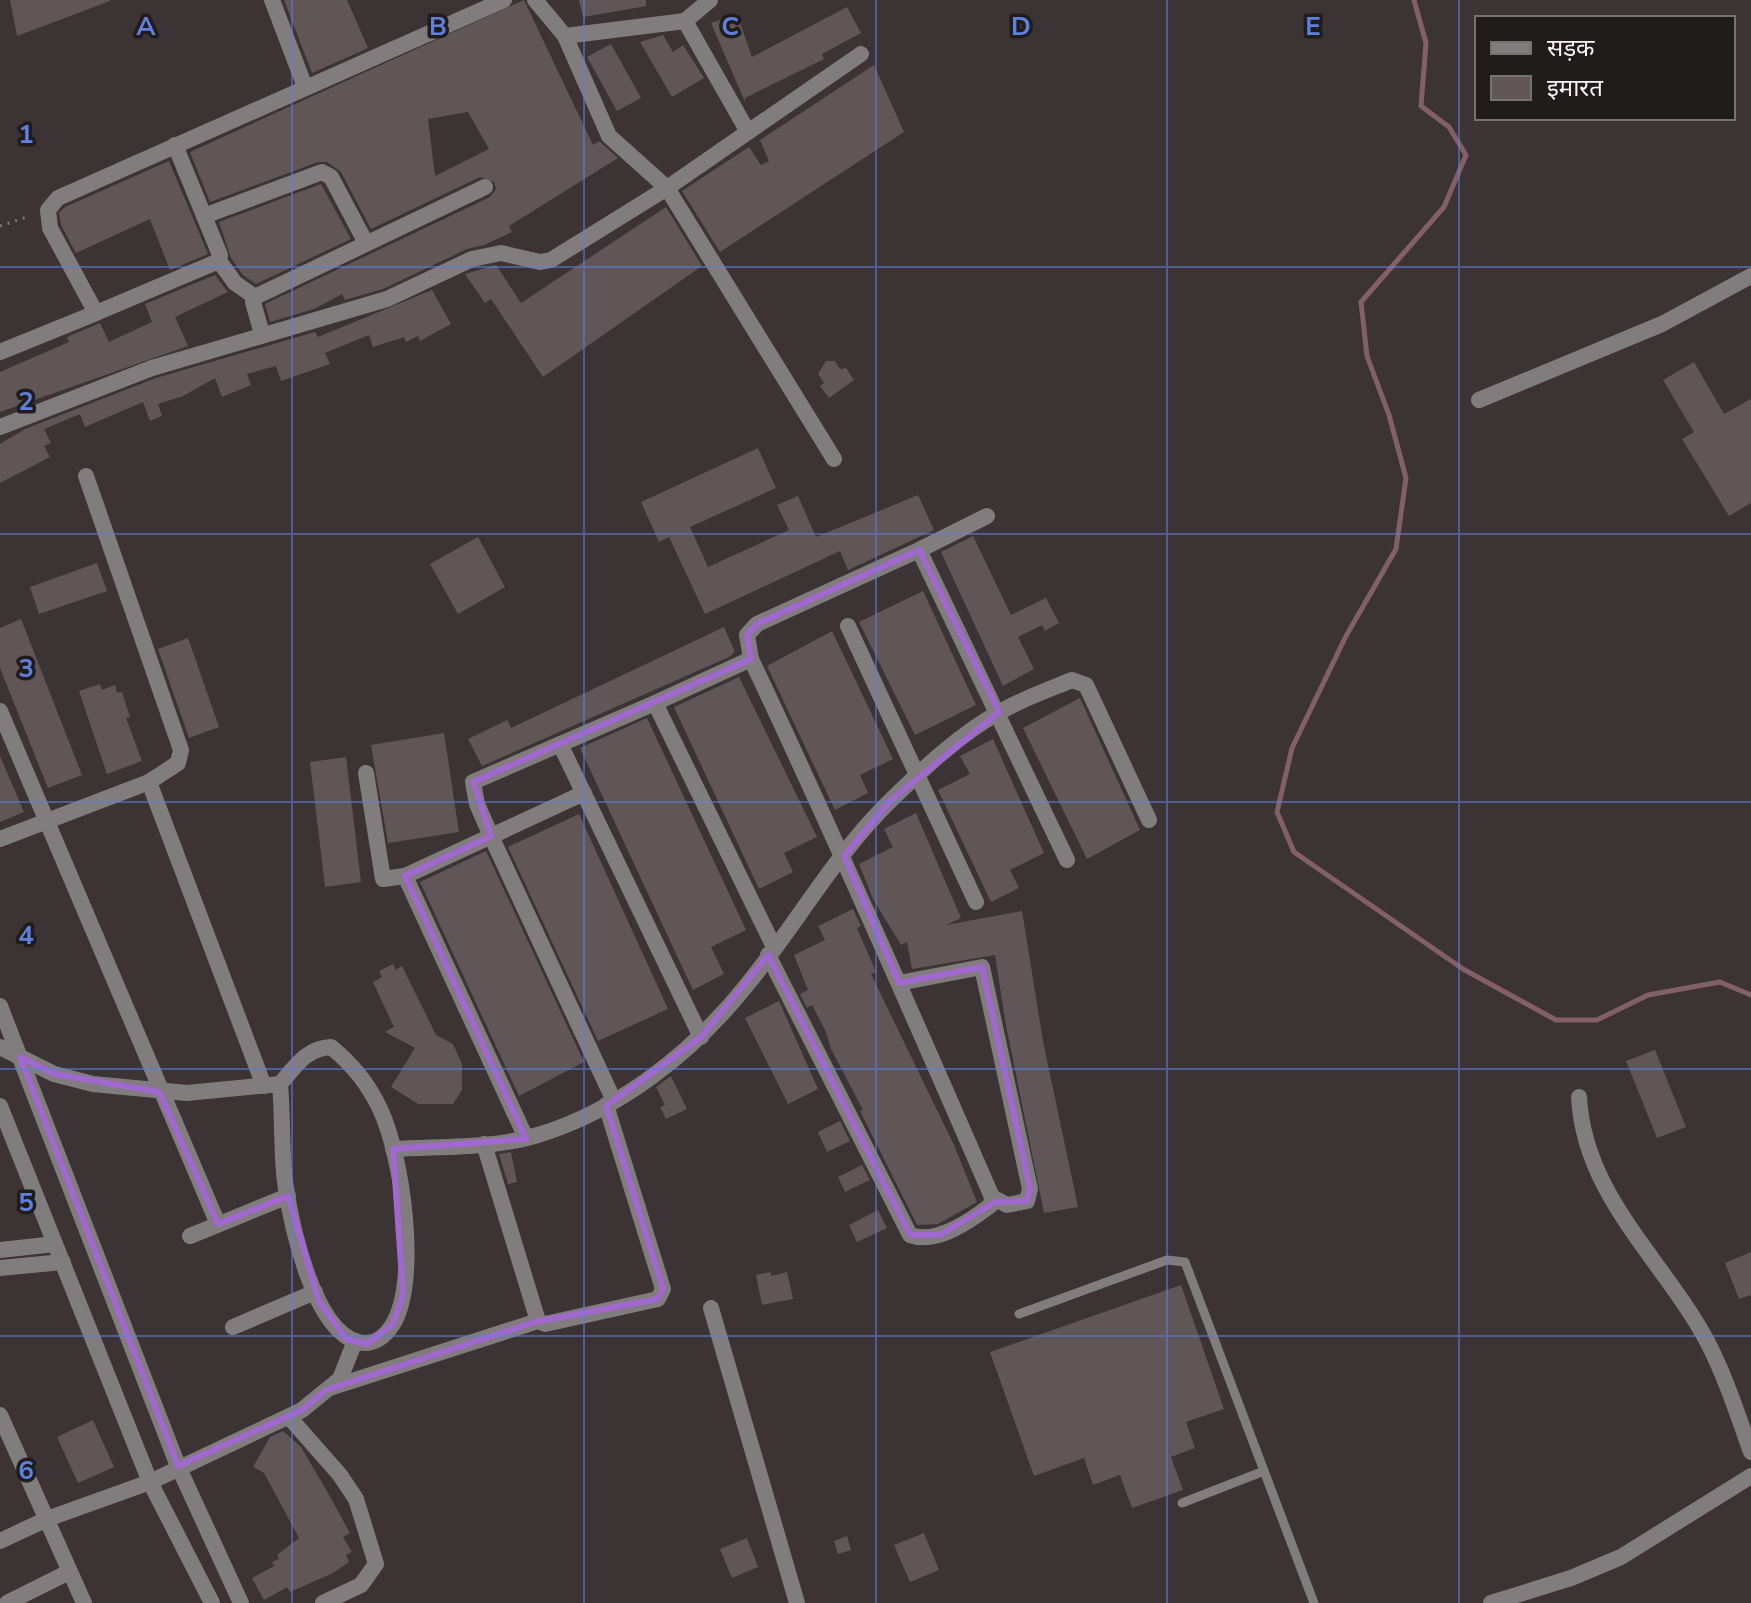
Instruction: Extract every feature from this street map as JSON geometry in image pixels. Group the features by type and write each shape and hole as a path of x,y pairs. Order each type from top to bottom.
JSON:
{"street":[{"path":"272,0 305,87"},
{"path":"96,313 50,228 48,210 58,198 504,0"},
{"path":"535,0 565,36 609,136 667,188 834,459"},
{"path":"565,36 685,21 708,3"},
{"path":"685,21 748,132"},
{"path":"0,427 152,368 387,299 486,255 501,253 540,262 551,260 667,188 861,54"},
{"path":"175,145 220,255 219,261 235,283 255,297"},
{"path":"204,216 322,172 331,177 366,243"},
{"path":"262,334 253,302 255,297 485,187"},
{"path":"0,352 219,261"},
{"path":"1479,400 1662,324 1751,276"},
{"path":"0,839 149,782 178,763 181,750 86,476"},
{"path":"899,983 982,967 1030,1189 1027,1201 1019,1205 998,1203 992,1197 899,983 844,856 751,659 747,635 757,624 987,516"},
{"path":"919,550 1067,860"},
{"path":"848,626 976,902"},
{"path":"326,1390 538,1321 545,1324 658,1299 663,1293 610,1103 477,804 473,782 751,659"},
{"path":"393,1149 484,1144 526,1138 610,1103 701,1037 890,801 999,712 1072,680 1083,682 1149,820"},
{"path":"655,703 904,1229 920,1239 940,1235 991,1205 992,1197"},
{"path":"0,711 159,1092 218,1224"},
{"path":"560,744 701,1037"},
{"path":"366,773 383,879 405,876 584,793"},
{"path":"0,1047 54,1074 93,1084 187,1093 272,1085 303,1057 331,1047 360,1076 380,1109 393,1149 405,1243 403,1294 393,1324 381,1338 367,1344 355,1341 335,1329 315,1292 288,1196 272,1085 149,782"},
{"path":"405,876 526,1138"},
{"path":"0,1006 178,1466 241,1603"},
{"path":"1579,1097 1580,1122 1591,1159 1611,1201 1708,1343 1751,1452"},
{"path":"0,1106 150,1482 212,1603"},
{"path":"484,1144 538,1321"},
{"path":"190,1236 288,1196"},
{"path":"0,1250 55,1244"},
{"path":"0,1268 63,1262"},
{"path":"233,1327 315,1292"},
{"path":"711,1308 797,1603"},
{"path":"2,1534 150,1482 178,1466 289,1417 340,1379 355,1341"},
{"path":"0,1415 84,1603"},
{"path":"289,1417 340,1475 356,1499 376,1564 361,1585 323,1603"},
{"path":"1491,1603 1571,1578 1621,1557 1751,1476"},
{"path":"7,1603 39,1596 69,1572"}],"lane":[{"path":"1019,1314 1167,1260 1185,1262 1314,1603"},
{"path":"1182,1503 1264,1471"}],"path":[{"path":"0,226 48,210"}],"highlighted area":[{"path":"919,550 999,712 890,801 844,856 899,983 982,967 1030,1189 1027,1201 995,1202 940,1235 910,1235 768,955 701,1037 606,1106 663,1289 658,1299 535,1322 326,1390 302,1410 178,1466 20,1057 54,1074 159,1092 218,1224 288,1196 319,1302 346,1339 367,1344 393,1324 403,1294 393,1149 526,1139 405,876 491,836 473,782 751,659 747,635 757,624"}],"building":[{"path":"10,0 110,0 110,1 17,36"},
{"path":"284,0 347,0 368,48 312,73"},
{"path":"524,0 593,145 599,141 618,158 509,226 512,232 467,249 383,289 345,300 342,294 314,309 270,322 265,304 490,197 496,189 494,182 480,177 371,229 341,172 327,162 318,162 210,202 190,152","holes":["468,112 489,149 435,176 428,119"]},
{"path":"579,0 646,0 646,6 583,17"},
{"path":"847,7 861,33 822,54 824,59 745,98 745,102 711,23 737,14 752,57"},
{"path":"663,35 673,52 683,45 704,78 672,97 640,42"},
{"path":"611,44 641,98 617,111 587,57"},
{"path":"874,65 904,132 720,252 682,191 749,147 761,165 769,161 760,140"},
{"path":"169,161 208,254 170,270 150,219 76,253 61,225 59,213 65,207"},
{"path":"321,184 351,239 256,284 243,275 231,258 219,222"},
{"path":"666,207 702,266 543,377 491,299 485,303 465,274 496,265 521,303"},
{"path":"215,275 228,292 175,317 188,346 0,412 0,372 69,342 67,337 100,323 109,342 152,322 145,304"},
{"path":"432,290 451,324 420,341 418,336 406,342 404,337 373,347 369,335 325,353 330,364 281,381 276,366 247,374 251,385 222,397 215,378 183,396 158,404 162,416 150,421 143,402 85,427 80,414 44,429 51,443 44,446 50,457 0,483 0,444 25,429 156,378 315,332 318,337"},
{"path":"826,361 835,361 840,369 846,368 854,380 829,398 820,386 824,383 818,374"},
{"path":"1694,362 1724,414 1751,399 1751,503 1729,516 1682,439 1694,432 1663,380"},
{"path":"758,448 776,488 690,527 708,567 789,530 777,505 798,496 816,537 918,495 934,530 848,570 840,551 705,614 669,537 659,542 641,502"},
{"path":"973,536 1011,615 1046,598 1059,623 1045,631 1042,625 1018,637 1034,669 1003,686 941,552"},
{"path":"478,537 505,587 458,614 430,564"},
{"path":"97,563 107,591 39,614 30,587"},
{"path":"923,591 976,705 915,735 859,622"},
{"path":"21,619 82,775 48,788 0,668 0,628"},
{"path":"724,627 735,652 729,657 482,766 468,739 507,720 511,728"},
{"path":"832,631 893,759 860,775 868,793 835,810 767,666"},
{"path":"188,638 219,727 189,738 158,649"},
{"path":"739,677 817,837 784,853 793,872 759,889 674,707"},
{"path":"100,684 102,690 115,685 117,693 122,692 130,717 126,718 142,761 107,774 79,691"},
{"path":"1080,698 1140,830 1087,859 1023,728"},
{"path":"647,718 746,930 711,947 724,974 693,990 580,748"},
{"path":"444,733 459,832 388,843 371,745"},
{"path":"993,739 1044,853 1010,870 1019,888 991,902 938,790 970,774 960,756"},
{"path":"0,756 24,812 0,822"},
{"path":"346,757 361,882 325,887 310,762"},
{"path":"916,813 961,918 946,925 1022,911 1043,1041 1078,1207 1044,1213 995,955 912,969 907,942 901,945 873,899 859,864 893,847 884,829"},
{"path":"579,814 668,1009 598,1041 508,847"},
{"path":"486,851 584,1062 519,1096 420,882"},
{"path":"853,909 861,926 857,928 876,972 871,974 954,1145 977,1202 938,1224 917,1225 860,1111 863,1110 831,1049 826,1032 812,1005 807,1008 800,994 808,990 794,955 825,940 818,926"},
{"path":"393,964 396,970 402,966 436,1035 453,1044 462,1064 462,1090 453,1104 418,1104 391,1087 415,1048 385,1032 394,1027 373,982 382,977 379,971"},
{"path":"779,1001 818,1089 788,1104 745,1018"},
{"path":"1655,1050 1686,1127 1657,1138 1626,1061"},
{"path":"671,1076 687,1109 666,1119 660,1107 665,1105 656,1087"},
{"path":"840,1121 850,1141 827,1152 818,1132"},
{"path":"511,1152 517,1182 508,1184 499,1154"},
{"path":"862,1165 870,1180 845,1192 838,1177"},
{"path":"878,1210 887,1228 857,1242 849,1225"},
{"path":"1751,1252 1751,1295 1739,1299 1725,1263"},
{"path":"771,1272 771,1276 787,1272 793,1299 762,1305 756,1275"},
{"path":"1181,1285 1224,1409 1186,1422 1195,1448 1171,1457 1183,1490 1132,1508 1120,1475 1093,1485 1084,1458 1034,1476 990,1352"},
{"path":"93,1420 114,1467 78,1483 57,1437"},
{"path":"283,1431 301,1447 328,1493 350,1533 343,1537 352,1552 346,1555 349,1562 333,1573 290,1592 287,1587 264,1600 252,1578 274,1566 272,1562 279,1559 277,1555 299,1538 264,1473 253,1467 270,1437"},
{"path":"924,1533 939,1570 910,1582 894,1545"},
{"path":"847,1536 851,1550 838,1554 834,1541"},
{"path":"747,1538 758,1567 732,1578 720,1549"}],"waterway":[{"path":"1414,0 1426,43 1421,106 1449,127 1466,155 1444,207 1361,302 1367,356 1389,415 1406,478 1396,549 1346,636 1292,748 1277,812 1294,852 1463,969 1556,1020 1597,1020 1648,995 1720,982 1751,995"}]}
